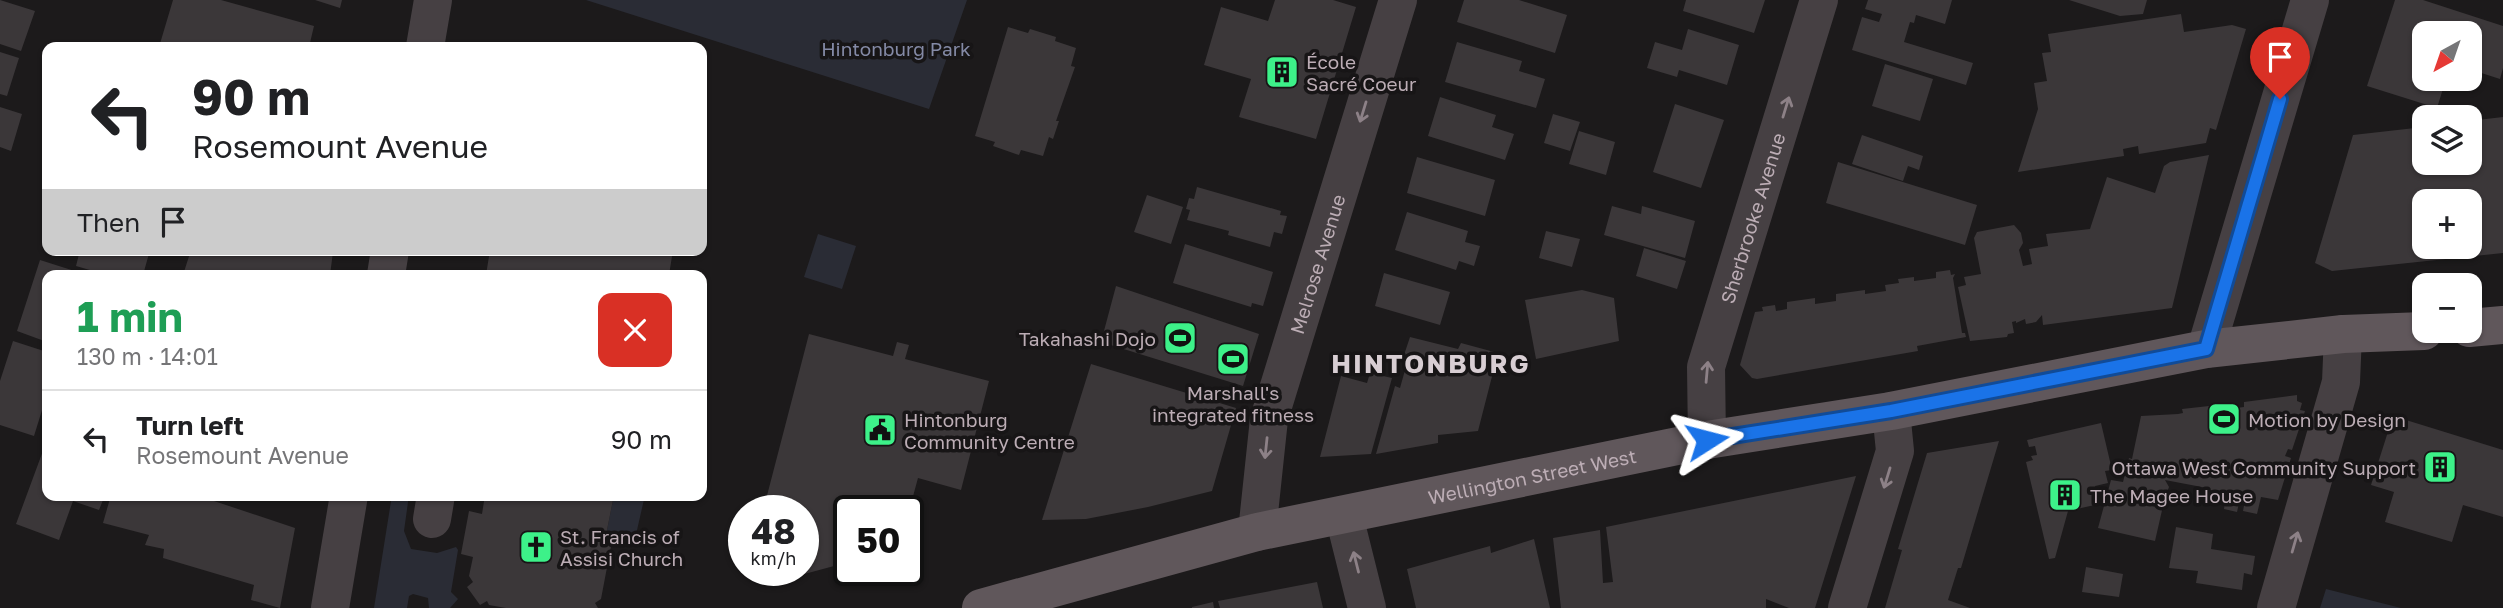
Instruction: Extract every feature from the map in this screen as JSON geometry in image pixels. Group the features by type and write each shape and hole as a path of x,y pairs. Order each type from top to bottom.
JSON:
{"main road":[{"path":"2482,327 2503,325"},
{"name":"Wellington Street West","path":"991,606 1257,532 1707,440 1891,411 2206,349 2343,334 2412,331"}],"street":[{"path":"426,42 433,0"},
{"name":"Melrose Avenue","path":"1257,532 1269,419 1398,0"},
{"name":"Sherbrooke Avenue","path":"1707,440 1706,367 1819,0"},
{"path":"2206,349 2311,0"},
{"path":"2276,608 2341,382 2343,334"},
{"path":"1847,608 1895,451 1891,411"},
{"path":"330,608 348,501"},
{"path":"1343,516 1367,608"}],"green space":[{"name":"Hintonburg Park","path":"586,0 967,0 929,109"},
{"path":"818,234 856,246 842,289 804,277"},
{"path":"391,501 408,501 404,531 411,549 437,553 456,547 458,550 451,592 458,599 450,608 429,608 428,598 413,594 409,596 407,608 374,608"},
{"path":"613,501 644,501 635,539 612,541 612,537 606,535"},
{"path":"2326,589 2401,608 2320,608"}],"building":[{"path":"0,0 35,11 21,51 0,44"},
{"path":"173,0 221,0 314,26 310,42 160,42"},
{"path":"315,0 342,0 340,8"},
{"name":"École Sacré Coeur","path":"1275,0 1333,0 1356,7 1316,139 1239,117 1251,79 1204,65 1221,7 1268,21"},
{"path":"1464,0 1519,0 1567,15 1555,53 1457,22"},
{"path":"1686,0 1765,0 1754,33 1683,11"},
{"path":"1868,0 1952,0 1945,24 1916,15 1914,23 1910,22 1904,42 1973,63 1966,85 1852,50 1862,17 1879,22 1882,14 1865,9"},
{"path":"2069,0 2147,0 2143,14 2120,16"},
{"path":"2395,0 2423,0 2503,26 2503,68 2500,79 2482,73 2482,21 2412,21 2412,91 2442,91 2438,105 2427,105 2367,86"},
{"path":"2181,14 2184,32 2232,25 2246,29 2216,130 2210,128 2206,143 2139,154 2138,146 2123,149 2124,156 2018,172 2038,109 2034,83 2047,81 2042,53 2051,52 2048,34"},
{"path":"1008,27 1028,33 1030,29 1056,37 1055,41 1076,48 1071,66 1075,67 1056,121 1059,121 1053,139 1049,137 1043,156 1021,150 1019,155 993,146 995,142 975,136"},
{"path":"1688,29 1739,45 1727,85 1679,70 1677,77 1647,68 1655,42 1682,50"},
{"path":"1457,42 1522,61 1519,71 1545,79 1536,108 1445,82"},
{"path":"0,52 19,58 7,96 0,94"},
{"path":"1885,64 1933,79 1920,121 1872,106"},
{"path":"1440,97 1496,115 1492,127 1514,134 1505,160 1428,136"},
{"path":"1675,104 1724,120 1701,188 1653,172"},
{"path":"0,107 22,114 11,151 0,147"},
{"path":"1553,114 1580,122 1570,151 1544,143"},
{"path":"2503,117 2503,253 2482,255 2482,189 2412,189 2412,259 2446,259 2332,271 2315,263 2353,135 2412,128 2412,175 2482,175 2482,119"},
{"path":"1579,131 1615,142 1606,175 1569,164"},
{"path":"1862,135 1923,156 1919,170 1908,166 1903,181 1852,164"},
{"path":"2209,155 2172,308 2043,325 2042,315 2036,322 2026,324 2025,319 2012,322 2014,333 2008,334 2007,337 1970,341 1958,287 1966,285 1964,277 1981,274 1974,238 1977,232 2014,225 2021,233 2023,243 2019,250 2023,266 2032,264 2029,249 2048,246 2046,234 2090,229 2107,177 2155,193 2164,166 2170,162"},
{"path":"1417,157 1495,180 1485,216 1407,193"},
{"path":"1838,162 1977,205 1965,245 1826,203"},
{"path":"1197,187 1281,211 1280,215 1287,216 1282,234 1274,232 1270,247 1228,235 1229,231 1187,220 1189,198 1194,199"},
{"path":"1147,195 1183,207 1171,244 1134,232"},
{"path":"1612,206 1641,214 1642,206 1695,221 1685,258 1604,235"},
{"path":"1407,212 1468,231 1465,242 1480,246 1474,266 1459,261 1456,270 1395,250"},
{"path":"1546,231 1580,239 1572,267 1539,258"},
{"path":"1185,244 1273,272 1263,306 1252,303 1251,307 1173,283"},
{"path":"1644,248 1686,261 1677,289 1636,276"},
{"path":"78,256 148,256 144,270 90,270 76,266"},
{"path":"189,256 332,256 331,270 185,270"},
{"path":"489,256 672,256 670,270 487,270"},
{"path":"40,260 71,270 42,270 42,340 17,331"},
{"path":"1950,270 1951,275 1955,274 1953,278 1962,333 1965,333 1966,337 1917,346 1918,351 1757,379 1752,378 1740,365 1755,312 1763,311 1762,307 1775,305 1776,311 1787,309 1787,302 1815,298 1815,304 1836,301 1836,294 1865,290 1865,294 1886,291 1885,285 1899,283 1898,279 1914,277 1914,281 1936,278 1936,272"},
{"path":"1384,273 1450,292 1440,325 1375,306"},
{"name":"Takahashi Dojo","path":"1116,286 1259,334 1243,386 1101,342"},
{"path":"1582,290 1614,298 1619,341 1536,359 1525,300"},
{"name":"Hintonburg Community Centre","path":"809,334 893,356 897,342 909,345 905,359 989,381 961,490 918,478 913,495 833,495 833,566 819,570 819,495 767,495"},
{"path":"1410,337 1458,349 1461,343 1498,353 1478,431 1438,435 1438,443 1376,454 1395,386 1400,388 1407,363 1402,361"},
{"path":"13,341 42,350 42,410 34,436 0,425 0,381"},
{"path":"1091,364 1236,408 1212,491 1086,519 1042,520"},
{"path":"1370,373 1392,378 1371,454 1320,457 1341,376 1367,383"},
{"path":"2297,395 2297,401 2302,403 2300,410 2305,411 2292,450 2288,449 2285,456 2291,458 2278,500 2261,497 2257,514 2243,511 2246,495 2241,494 2237,512 2224,509 2227,491 2221,490 2218,506 2204,504 2207,488 2165,480 2169,487 2165,498 2156,496 2155,504 2163,506 2155,541 2098,528 2111,480 2123,482 2129,458 2132,459 2141,416 2178,414 2183,413 2182,409 2236,403 2236,408 2244,407 2244,402"},
{"name":"Ottawa West Community Support","path":"2393,416 2503,450 2503,517 2463,505 2452,542 2385,522 2394,492 2371,485"},
{"name":"The Magee House","path":"2101,423 2112,470 2105,471 2108,483 2095,486 2099,504 2068,511 2055,558 2049,559 2026,462 2033,460 2031,456 2037,455 2035,446 2029,447 2027,440"},
{"path":"1999,441 1961,568 1958,568 1948,600 1970,608 1885,608 1902,550 1898,549 1927,453"},
{"path":"42,454 42,501 73,501 59,540 16,524"},
{"path":"1856,476 1815,608 1789,608 1766,599 1766,608 1561,608 1553,538 1600,530 1603,583 1613,582 1606,527"},
{"path":"73,501 103,501 99,510"},
{"path":"109,501 214,501 295,528 280,608 251,600 254,585 163,558 164,549 145,545 149,535 103,523"},
{"name":"St. Francis of Assisi Church","path":"484,501 613,501 606,535 612,537 612,541 601,599 595,603 598,608 506,608 489,605 487,601 480,605 467,587 473,582 469,576 473,557 461,554 469,511 482,514"},
{"path":"2176,527 2213,534 2211,549 2255,556 2252,575 2244,573 2242,590 2196,583 2198,571 2169,568"},
{"path":"1534,539 1550,608 1416,608 1407,569 1490,546 1491,553"},
{"path":"2086,567 2123,574 2119,597 2082,592"},
{"path":"1317,582 1323,608 1220,608 1218,601"},
{"path":"1213,602 1214,608 1192,608 1192,607"}],"place":[{"name":"École Sacré Coeur","path":"1282,72"},
{"name":"Takahashi Dojo","path":"1180,338"},
{"name":"Marshall's integrated fitness","path":"1233,359"},
{"name":"Motion by Design","path":"2224,419"},
{"name":"Hintonburg Community Centre","path":"880,430"},
{"name":"Ottawa West Community Support","path":"2440,467"},
{"name":"The Magee House","path":"2065,495"},
{"name":"St. Francis of Assisi Church","path":"536,547"}],"district":[{"name":"HINTONBURG","path":"1431,363"}],"route":[{"path":"1707,440 1891,411 2206,349 2280,99"}]}
